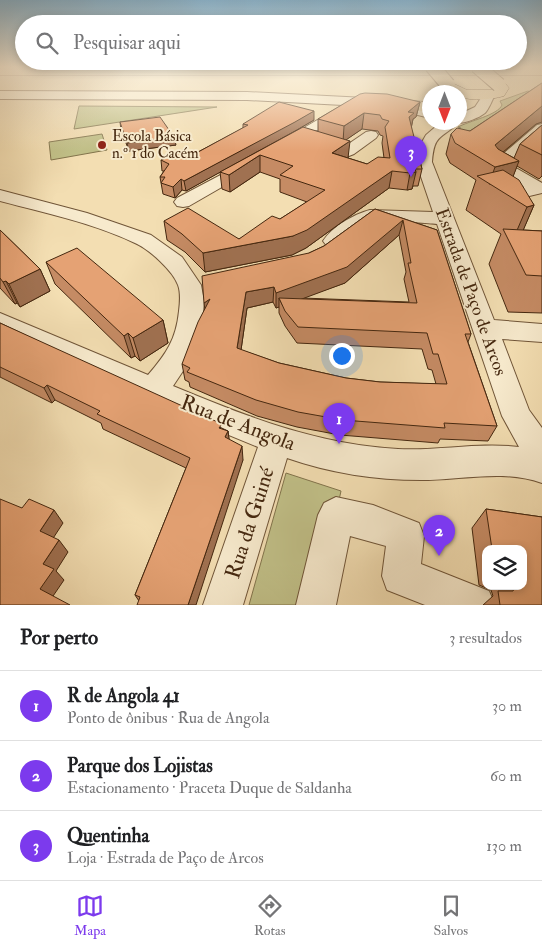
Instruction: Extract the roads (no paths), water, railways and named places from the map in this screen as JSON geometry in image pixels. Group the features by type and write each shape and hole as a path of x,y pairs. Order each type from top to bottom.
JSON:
{"main road":[{"path":"384,103 405,106 422,112"}],"street":[{"path":"467,113 480,110 493,94"},
{"path":"0,95 247,96 384,103 422,113"},
{"path":"467,99 472,103 467,110"},
{"path":"183,202 301,136 353,102"},
{"name":"Estrada de Paço de Arcos","path":"432,130 425,150 424,162 516,416 542,455"},
{"path":"540,131 498,165 539,188 521,193 542,206"},
{"path":"301,136 349,151 371,135"},
{"path":"0,195 80,217 144,239 199,284 192,302 190,325 178,359 153,390"},
{"path":"320,250 362,219 370,216 444,218"},
{"name":"Rua de Angola","path":"0,322 153,390 276,440 335,456 378,464 432,465 511,460 528,462 542,468"},
{"path":"486,329 542,333"},
{"path":"490,462 506,451 512,440 516,416"},
{"name":"Rua da Guiné","path":"223,605 276,440"},
{"path":"316,605 336,515 373,523 406,536 401,576 476,605"}],"place":[{"name":"Escola Básica n.º 1 do Cacém","path":"102,145"},
{"name":"Quentinha","path":"411,177"},
{"name":"R de Angola 41","path":"339,444"},
{"name":"Parque dos Lojistas","path":"439,556"}]}
